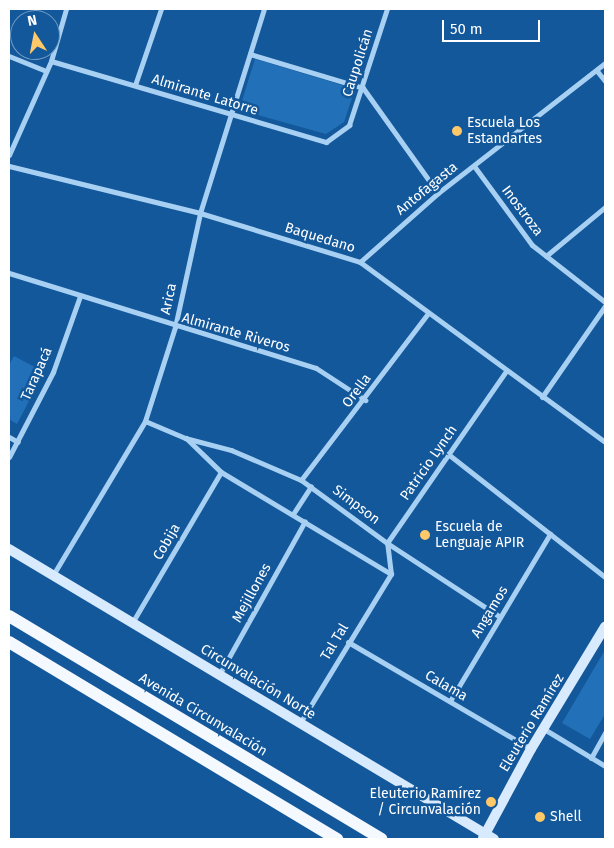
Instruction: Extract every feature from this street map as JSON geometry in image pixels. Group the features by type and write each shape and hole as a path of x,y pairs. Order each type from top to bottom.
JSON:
{"main road":[{"name":"Avenida Circunvalación","path":"9,616 381,839"},
{"path":"9,642 337,839"}],"street":[{"path":"9,154 50,61 66,9"},
{"path":"135,85 161,9"},
{"name":"Arica","path":"53,575 145,422 175,327 200,213 264,9"},
{"name":"Caupolicán","path":"349,124 363,88 387,9"},
{"path":"250,54 363,88 438,193"},
{"path":"9,56 46,71"},
{"name":"Almirante Latorre","path":"50,61 326,142 349,124"},
{"name":"Antofagasta","path":"360,262 438,193 605,63"},
{"path":"597,71 605,81"},
{"name":"Baquedano","path":"9,166 200,213 360,262 605,442"},
{"name":"Inostroza","path":"474,166 532,245 605,304"},
{"path":"546,256 605,207"},
{"name":"Almirante Riveros","path":"9,273 175,327 316,368 364,400"},
{"name":"Tarapacá","path":"9,457 52,372 80,296"},
{"path":"542,397 605,304"},
{"name":"Orella","path":"301,480 364,400 428,313"},
{"name":"Patricio Lynch","path":"387,543 506,371"},
{"name":"Simpson","path":"145,422 185,438 231,450 301,480 387,543 500,617"},
{"path":"9,437 18,442"},
{"name":"Simpson","path":"185,438 221,472 391,574"},
{"path":"448,454 605,577"},
{"name":"Cobija","path":"132,623 221,472"},
{"path":"293,514 311,486"},
{"name":"Mejillones","path":"219,675 305,522"},
{"name":"Angamos","path":"450,701 550,534"},
{"path":"387,543 391,574"},
{"name":"Circunvalación Norte","path":"9,549 300,723 481,837 494,839"},
{"name":"Tal Tal","path":"300,723 391,574"},
{"name":"Eleuterio Ramírez","path":"481,837 531,749 605,627"},
{"name":"Calama","path":"348,642 531,749"},
{"path":"543,729 605,766"},
{"path":"591,758 605,733"}],"shaded area":[{"path":"255,59 355,89 344,122 326,134 243,111 240,107"},
{"path":"14,356 44,372 17,424 9,419 9,365"},
{"path":"605,650 605,714 590,739 562,723"}],"place":[{"name":"Escuela Los Estandartes","path":"457,131"},
{"name":"Escuela de Lenguaje APIR","path":"425,535"},
{"name":"Eleuterio Ramírez / Circunvalación","path":"491,802"},
{"name":"Shell","path":"540,817"}]}
